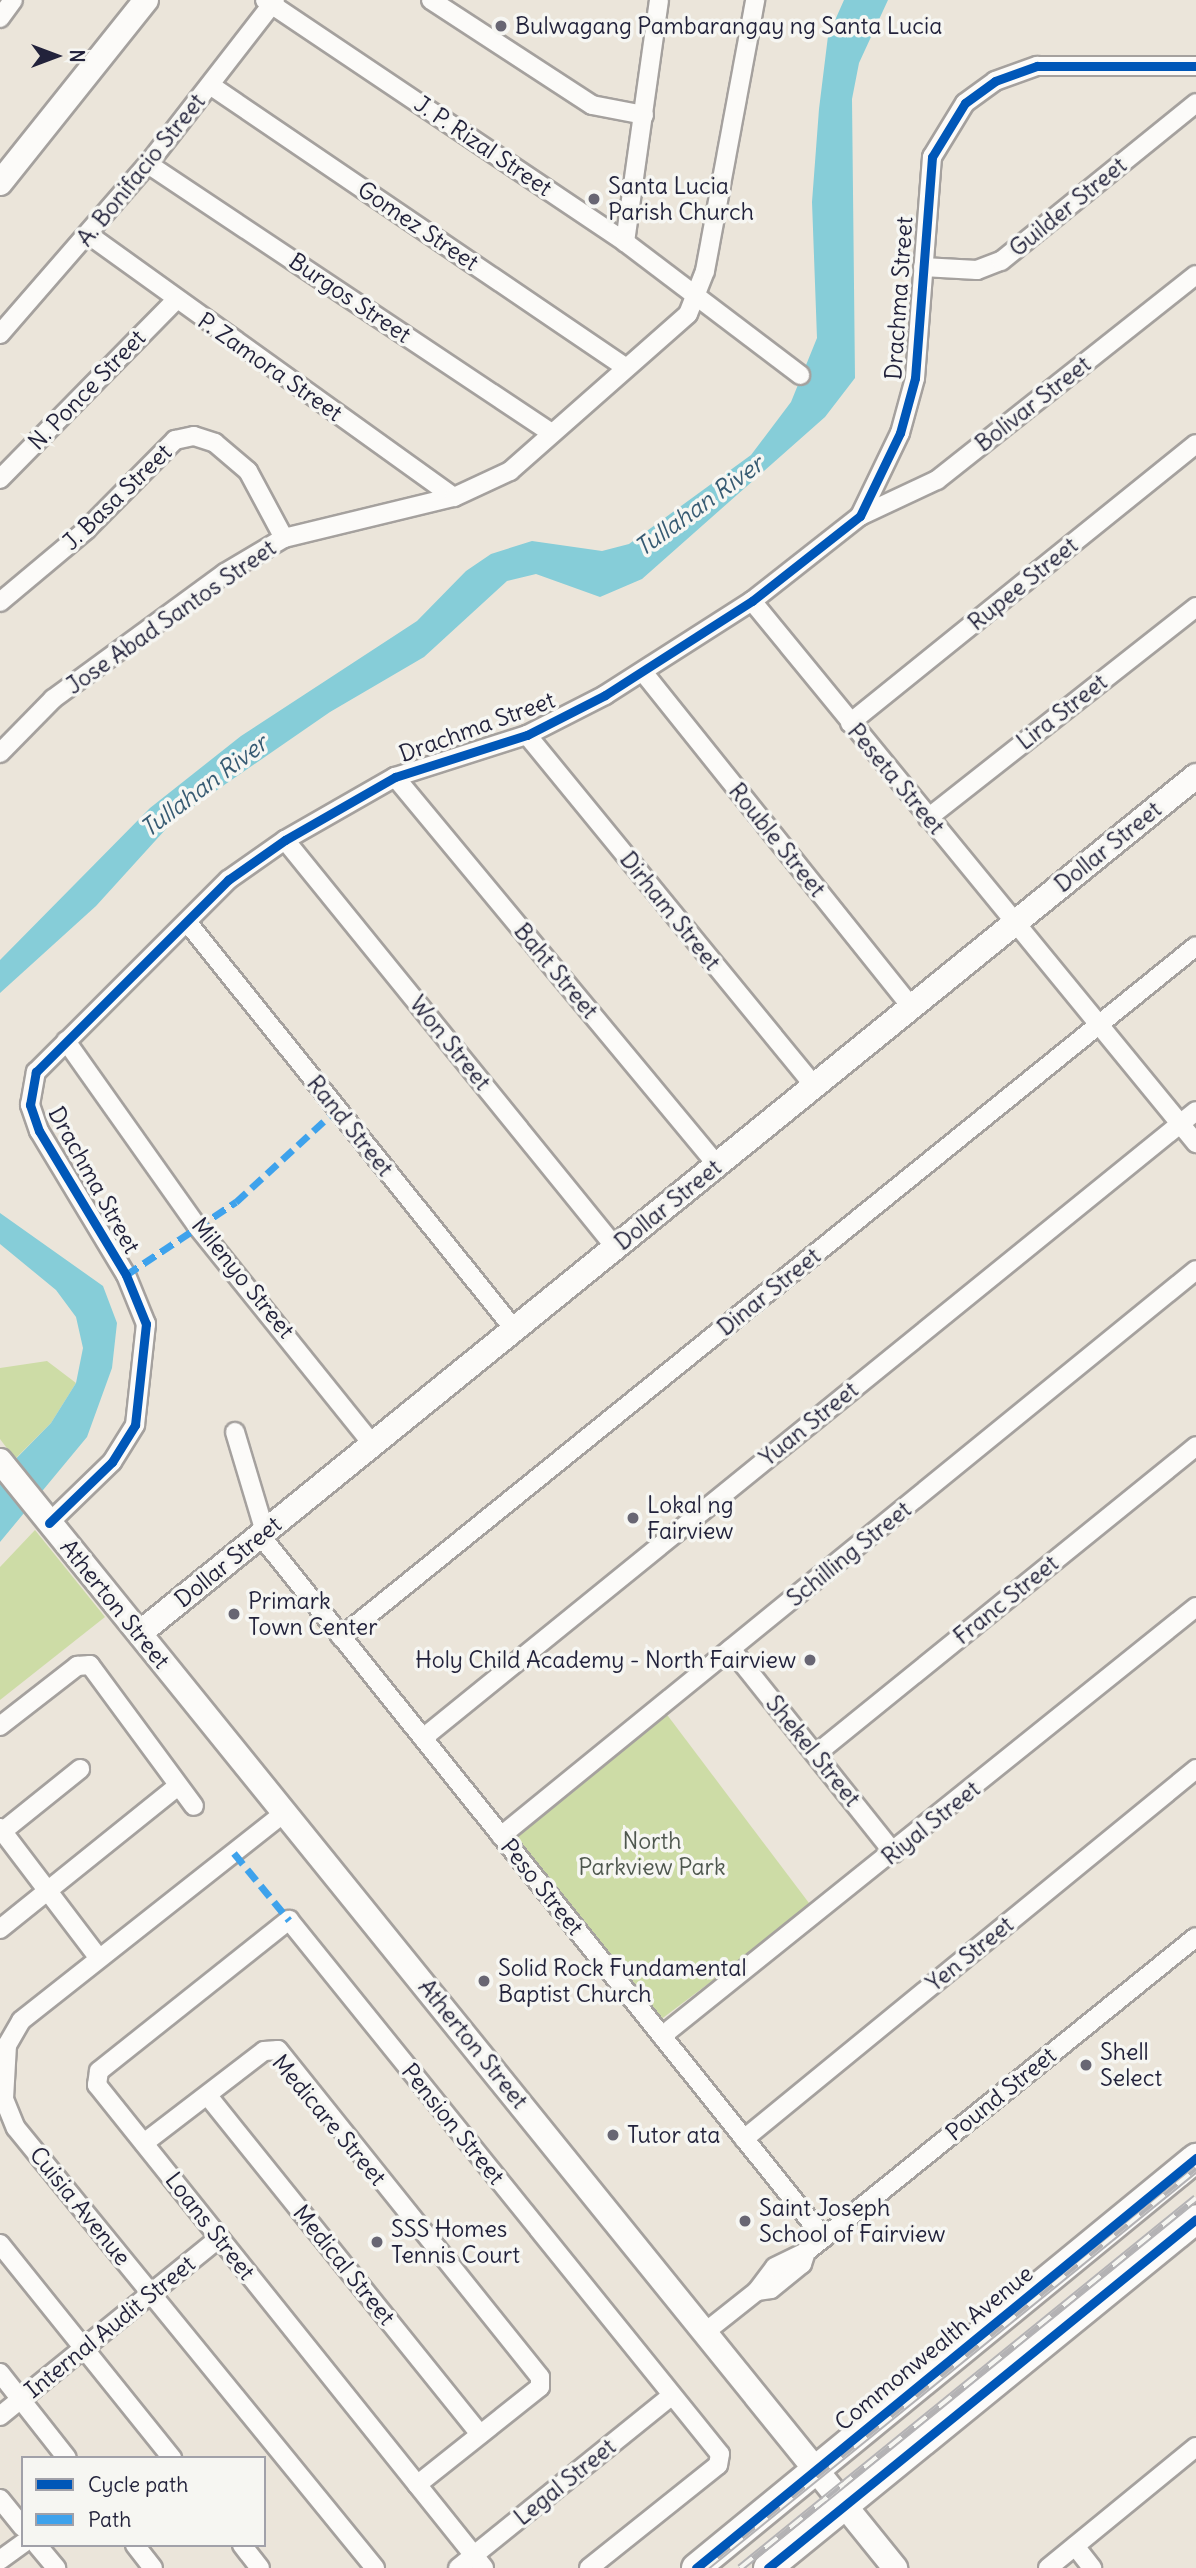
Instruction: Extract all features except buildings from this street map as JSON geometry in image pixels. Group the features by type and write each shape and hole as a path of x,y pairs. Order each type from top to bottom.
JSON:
{"main road":[{"name":"Commonwealth Avenue","path":"696,2568 1196,2158"},
{"path":"768,2568 843,2504 1196,2219"}],"street":[{"path":"0,18 13,0"},
{"path":"0,183 146,0"},
{"path":"431,0 592,105 644,115"},
{"path":"625,242 659,0"},
{"name":"Jose Abad Santos Street","path":"0,754 52,699 225,573 284,538 454,497 510,471 688,314 698,296 755,0"},
{"name":"J. P. Rizal Street","path":"271,1 625,242 800,375"},
{"name":"A. Bonifacio Street","path":"0,334 148,164 271,1"},
{"name":"Drachma Street","path":"46,1520 112,1462 135,1425 146,1362 146,1324 125,1275 30,1105 36,1072 228,880 285,840 395,777 527,735 643,672 752,601 860,516 900,433 915,378 932,157 954,116 987,86 1037,65 1196,66"},
{"name":"Gomez Street","path":"210,85 625,367"},
{"name":"Guilder Street","path":"923,267 977,270 1001,261 1196,103"},
{"name":"Burgos Street","path":"148,164 552,433"},
{"name":"P. Zamora Street","path":"89,234 174,301 454,497"},
{"name":"Bolivar Street","path":"860,516 937,480 1196,275"},
{"name":"N. Ponce Street","path":"0,479 174,301"},
{"name":"J. Basa Street","path":"0,602 86,530 174,440 194,436 215,443 248,471 284,538"},
{"name":"Rupee Street","path":"850,723 1196,444"},
{"name":"Peseta Street","path":"752,601 1041,956 1068,979 1069,991 1196,1143"},
{"name":"Lira Street","path":"928,818 1196,607"},
{"name":"Rouble Street","path":"643,672 911,1007"},
{"name":"Dirham Street","path":"527,735 814,1086"},
{"name":"Dollar Street","path":"140,1633 1196,776"},
{"name":"Baht Street","path":"395,777 717,1165"},
{"name":"Won Street","path":"285,840 615,1247"},
{"name":"Rand Street","path":"187,922 514,1329"},
{"name":"Dinar Street","path":"341,1637 1196,947"},
{"name":"Milenyo Street","path":"66,1041 197,1226 372,1444"},
{"name":"Yuan Street","path":"423,1738 1196,1111"},
{"name":"Schilling Street","path":"501,1836 1196,1270"},
{"path":"235,1432 262,1534"},
{"name":"Franc Street","path":"816,1754 1196,1446"},
{"name":"Atherton Street","path":"2,1464 896,2568"},
{"name":"Peso Street","path":"262,1534 341,1637 824,2238"},
{"name":"Riyal Street","path":"662,2036 894,1853 1196,1607"},
{"name":"Shekel Street","path":"731,1649 894,1853"},
{"path":"0,1726 83,1664 90,1665 194,1806"},
{"path":"80,1769 1,1829 98,1957"},
{"name":"Yen Street","path":"744,2139 1196,1769"},
{"path":"0,1929 178,1786"},
{"name":"Cuisia Avenue","path":"284,1813 98,1957 21,2021 7,2045 4,2099 16,2128 374,2568"},
{"name":"Loans Street","path":"289,1920 99,2071 97,2085 478,2562"},
{"name":"Pension Street","path":"289,1920 722,2459 589,2568"},
{"name":"Pound Street","path":"704,2333 757,2291 775,2267 806,2252 824,2238 1196,1937"},
{"name":"Medicare Street","path":"144,2143 264,2051 278,2050 540,2377 540,2387 417,2485"},
{"name":"Medical Street","path":"208,2096 480,2434"},
{"name":"Internal Audit Street","path":"0,2416 219,2238"},
{"path":"0,2244 170,2456"},
{"path":"0,2373 65,2456"},
{"name":"Legal Street","path":"458,2568 478,2562 671,2396"},
{"path":"1048,2568 1196,2447"},
{"path":"0,2499 21,2525"},
{"path":"0,2560 21,2544"},
{"path":"1075,2546 1092,2568"},
{"path":"39,2547 56,2568"},
{"path":"137,2547 153,2568"},
{"path":"244,2547 260,2568"}],"green space":[{"path":"47,1361 76,1383 51,1423 15,1459 0,1439 0,1368"},
{"path":"35,1530 105,1617 0,1700 0,1567"},
{"name":"North Parkview Park","path":"665,1712 811,1906 656,2023 509,1829"}],"water":[{"name":"Tullahan River","path":"844,0 888,0 859,63 852,99 855,378 825,417 642,579 600,597 536,574 507,581 424,657 330,712 175,819 96,906 0,993 0,960 150,808 241,736 417,621 466,571 491,554 532,541 602,551 629,544 751,455 791,402 817,338 812,202 819,109 828,36"},
{"path":"0,1213 103,1286 117,1323 112,1368 87,1437 0,1542 0,1475 51,1423 76,1383 83,1348 76,1317 56,1290 0,1244"}],"railway":[{"path":"705,2568 1196,2169"},
{"path":"740,2568 1196,2198"}],"marked path":[{"path":"126,1275 236,1202 337,1109"},
{"path":"234,1853 289,1920"}],"cycle path":[{"path":"49,1523 112,1462 135,1425 146,1324 126,1275 39,1131 30,1105 36,1072 228,880 285,840 395,777 527,735 605,695 752,601 860,516 900,433 915,378 932,157 965,103 995,81 1037,66 1196,66"},
{"path":"696,2568 1196,2158"},
{"path":"768,2568 1196,2219"}],"place":[{"name":"Bulwagang Pambarangay ng Santa Lucia","path":"501,26"},
{"name":"Santa Lucia Parish Church","path":"594,199"},
{"name":"Lokal ng Fairview","path":"633,1518"},
{"name":"Primark Town Center","path":"234,1614"},
{"name":"Holy Child Academy - North Fairview","path":"810,1660"},
{"name":"Solid Rock Fundamental Baptist Church","path":"484,1981"},
{"name":"Shell Select","path":"1086,2065"},
{"name":"Tutor ata","path":"613,2135"},
{"name":"Saint Joseph School of Fairview","path":"745,2221"},
{"name":"SSS Homes Tennis Court","path":"377,2242"}]}
